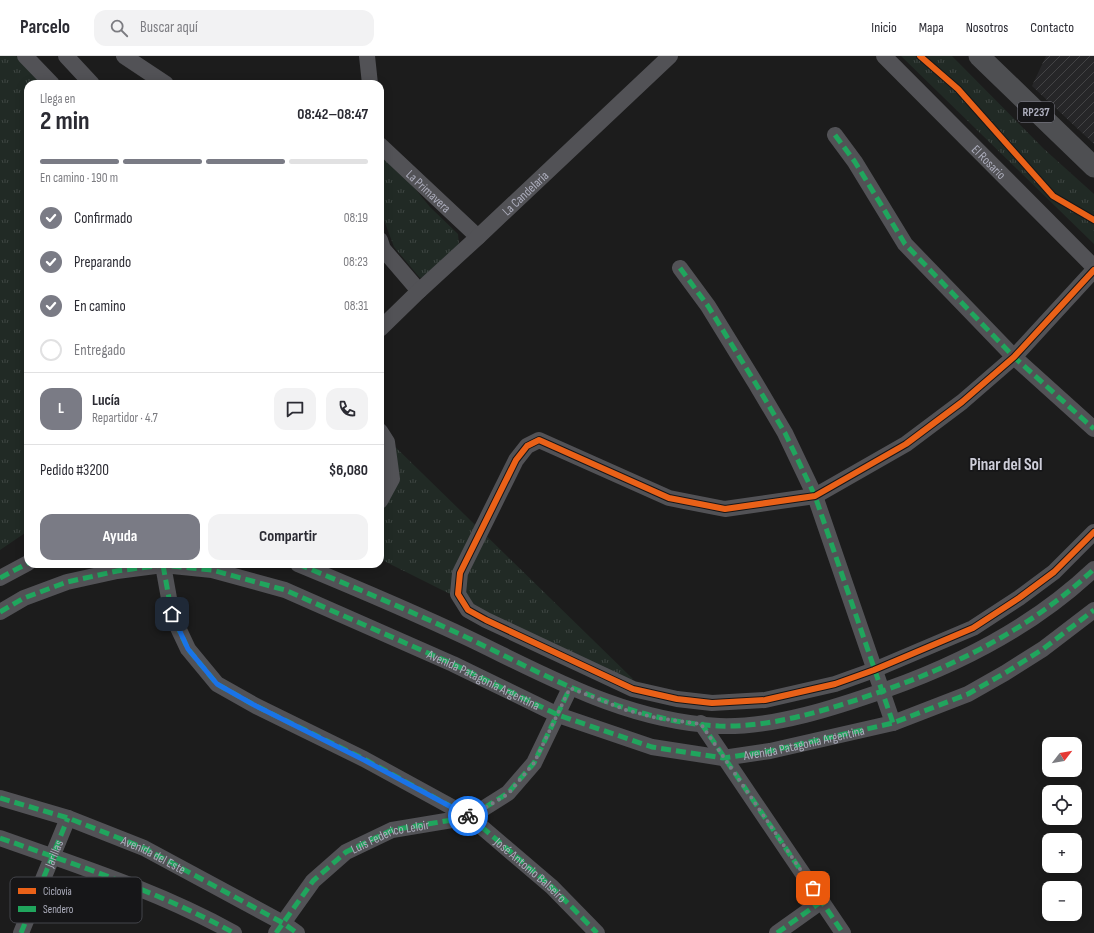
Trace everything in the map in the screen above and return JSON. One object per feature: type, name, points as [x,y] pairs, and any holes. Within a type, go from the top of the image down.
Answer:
[{"type":"main road","name":"RP237","points":[[979,56],[1094,167]]},
{"type":"street","points":[[25,56],[48,80]]},
{"type":"street","points":[[66,56],[88,80]]},
{"type":"street","points":[[124,56],[160,80]]},
{"type":"street","points":[[368,56],[370,80]]},
{"type":"street","name":"La Candelaria","points":[[384,325],[670,56]]},
{"type":"street","name":"El Rosario","points":[[884,56],[1094,268]]},
{"type":"street","points":[[835,135],[855,162],[905,244],[1014,357],[1094,429]]},
{"type":"street","name":"La Primavera","points":[[384,149],[478,237]]},
{"type":"street","points":[[384,250],[419,291]]},
{"type":"street","points":[[680,268],[708,306],[756,384],[785,433],[815,496],[893,723]]},
{"type":"street","points":[[1094,268],[1014,357],[962,402],[906,444],[815,496],[725,509],[669,498],[539,440],[527,446],[516,460],[460,573],[458,594],[468,610],[486,620],[633,690],[677,699],[712,703],[765,700],[835,684],[874,670],[973,628],[1019,598],[1054,572],[1094,532]]},
{"type":"street","points":[[384,437],[387,442],[392,479],[384,494]]},
{"type":"street","points":[[0,578],[24,565]]},
{"type":"street","name":"Avenida Patagonia Argentina","points":[[0,612],[24,598],[66,582],[117,571],[140,568]]},
{"type":"street","name":"José Antonio Balseiro","points":[[164,568],[172,614],[188,649],[217,684],[256,706],[364,760],[470,817],[552,888],[597,933]]},
{"type":"street","name":"Avenida Patagonia Argentina","points":[[192,568],[212,570],[285,590],[453,664],[558,715],[652,746],[723,758],[770,751],[893,723],[968,694],[1043,649],[1094,610]]},
{"type":"street","name":"Avenida Patagonia Argentina","points":[[307,568],[469,639],[570,688],[626,710],[657,718],[720,726],[755,724],[831,708],[930,674],[985,647],[1031,618],[1079,583],[1094,569]]},
{"type":"street","name":"Luis Federico Leloir","points":[[280,928],[313,881],[346,852],[392,830],[470,817],[508,794],[534,763],[570,688]]},
{"type":"street","points":[[701,724],[843,933]]},
{"type":"street","name":"Avenida del Este","points":[[0,798],[68,818],[144,848],[280,928],[298,933]]},
{"type":"street","name":"Jarillas","points":[[44,877],[68,818]]},
{"type":"street","points":[[0,838],[109,877]]},
{"type":"street","points":[[142,890],[196,912],[234,933]]},
{"type":"street","points":[[777,933],[822,901]]},
{"type":"street","name":"Jarillas","points":[[21,933],[25,923]]},
{"type":"shaded area","points":[[1046,56],[1094,56],[1094,144],[1032,86]]},
{"type":"green space","points":[[0,56],[16,56],[39,80],[24,80],[24,534],[0,550]]},
{"type":"green space","points":[[901,56],[952,56],[1044,149],[1094,194],[1094,244]]},
{"type":"green space","points":[[384,160],[395,164],[430,207],[458,234],[459,245],[433,273],[420,278],[394,247],[384,220]]},
{"type":"green space","points":[[384,436],[633,679],[628,683],[384,561]]},
{"type":"marked path","points":[[835,135],[855,162],[905,244],[1014,357],[1094,429]]},
{"type":"marked path","points":[[680,268],[708,306],[756,384],[785,433],[815,496],[893,723]]},
{"type":"marked path","points":[[0,578],[24,565]]},
{"type":"marked path","points":[[0,612],[24,598],[67,582],[117,571],[140,568]]},
{"type":"marked path","points":[[164,568],[172,615],[188,649],[217,684],[256,706],[364,759],[470,817],[552,887],[597,933]]},
{"type":"marked path","points":[[192,568],[212,570],[285,590],[453,664],[558,715],[652,747],[723,758],[770,751],[893,723],[968,694],[1043,649],[1094,610]]},
{"type":"marked path","points":[[308,568],[427,619],[560,682],[621,707],[652,716],[719,726],[761,724],[805,715],[848,703],[944,667],[998,640],[1023,624],[1072,589],[1094,569]]},
{"type":"marked path","points":[[276,933],[313,881],[346,852],[392,830],[470,817],[508,793],[534,763],[570,688]]},
{"type":"marked path","points":[[701,723],[843,933]]},
{"type":"marked path","points":[[0,798],[68,818],[144,848],[283,923],[297,933]]},
{"type":"marked path","points":[[44,877],[68,818]]},
{"type":"marked path","points":[[0,838],[108,877]]},
{"type":"marked path","points":[[142,890],[206,918],[234,933]]},
{"type":"marked path","points":[[777,933],[822,901]]},
{"type":"marked path","points":[[21,933],[25,923]]},
{"type":"cycle path","points":[[920,56],[958,89],[1053,196],[1094,220]]},
{"type":"cycle path","points":[[1094,270],[1014,357],[962,402],[906,444],[815,496],[725,509],[669,498],[539,440],[527,446],[516,460],[460,573],[458,594],[468,610],[486,620],[633,689],[677,699],[712,703],[765,700],[835,684],[874,670],[973,628],[1019,598],[1054,572],[1094,532]]},
{"type":"way so far","points":[[468,816],[470,817],[508,794],[534,763],[570,688],[626,710],[657,718],[701,724],[813,888]]},
{"type":"district","name":"Pinar del Sol","points":[[1006,464]]},
{"type":"route","points":[[172,614],[188,649],[217,684],[256,706],[306,730],[429,794],[468,816]]}]
